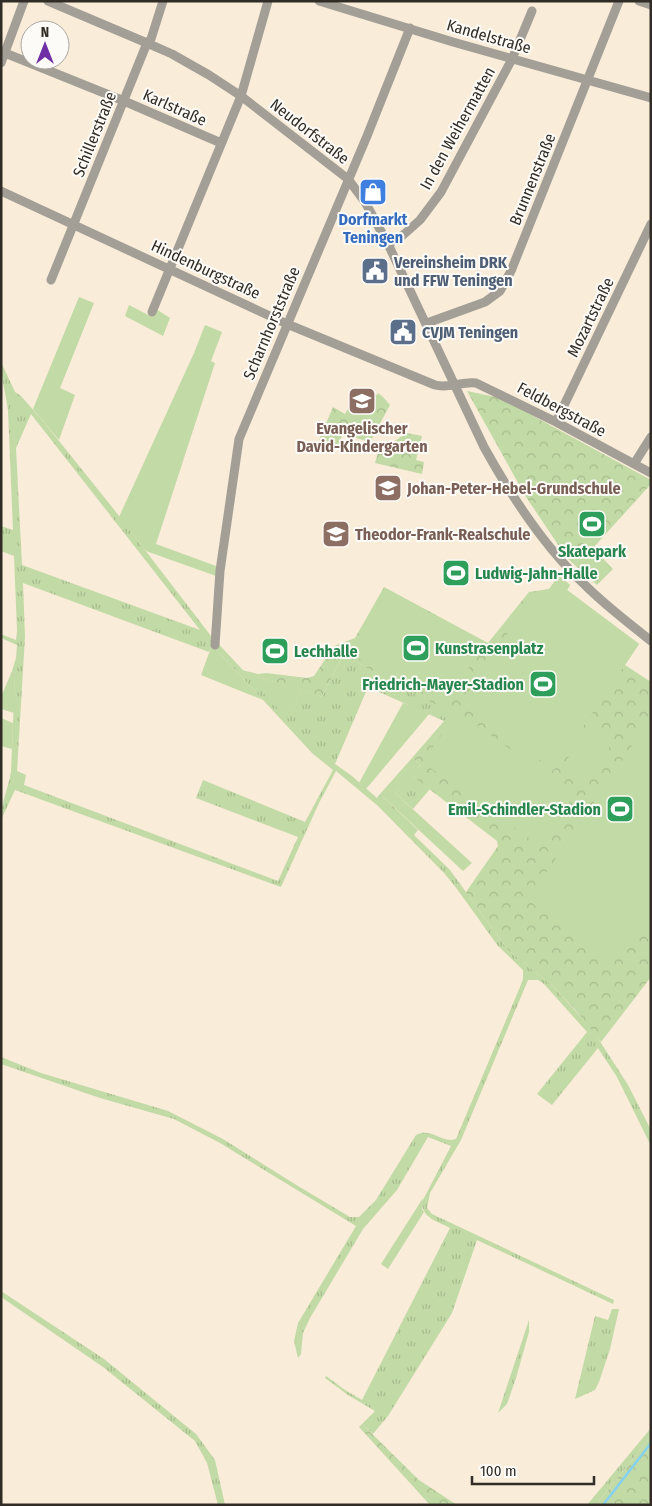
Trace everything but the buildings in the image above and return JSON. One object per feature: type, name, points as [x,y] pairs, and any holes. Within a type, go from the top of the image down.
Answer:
[{"type":"street","points":[[1,63],[24,1]]},
{"type":"street","name":"Neudorfstraße","points":[[48,1],[147,42],[209,75],[241,96],[348,180],[364,202],[388,244],[456,384],[484,447],[498,472],[535,527],[566,565],[586,586],[651,641]]},
{"type":"street","name":"Schillerstraße","points":[[51,280],[147,42],[151,39],[164,1]]},
{"type":"street","points":[[152,312],[241,96],[268,1]]},
{"type":"street","name":"Kandelstraße","points":[[319,1],[651,98]]},
{"type":"street","name":"Brunnenstraße","points":[[427,323],[485,302],[500,291],[511,271],[619,1]]},
{"type":"street","points":[[639,1],[651,5]]},
{"type":"street","name":"In den Weihermatten","points":[[388,244],[402,236],[420,220],[441,192],[512,58],[532,11]]},
{"type":"street","name":"Scharnhorststraße","points":[[215,645],[220,571],[239,439],[367,136],[410,28]]},
{"type":"street","name":"Karlstraße","points":[[5,52],[221,143]]},
{"type":"street","name":"Hindenburgstraße","points":[[1,191],[287,324],[435,385],[442,387],[456,384]]},
{"type":"street","name":"Mozartstraße","points":[[556,422],[651,224]]},
{"type":"street","name":"Feldbergstraße","points":[[456,384],[464,382],[476,383],[556,422],[651,473]]},
{"type":"street","points":[[634,464],[651,437]]},
{"type":"green space","points":[[79,297],[94,303],[60,388],[75,395],[59,440],[33,409]]},
{"type":"green space","points":[[129,305],[152,317],[156,309],[170,318],[163,336],[125,316]]},
{"type":"green space","points":[[205,325],[222,332],[211,361],[215,363],[156,544],[216,566],[216,576],[146,551],[119,517]]},
{"type":"green space","points":[[1,362],[15,392],[21,396],[43,421],[211,636],[288,718],[301,690],[322,697],[343,655],[452,713],[444,721],[368,687],[335,764],[377,798],[380,794],[418,830],[414,835],[450,870],[508,950],[553,986],[594,1032],[628,1085],[651,1130],[651,1146],[617,1077],[598,1048],[552,1105],[537,1094],[587,1032],[544,984],[538,980],[528,980],[461,1140],[430,1193],[427,1208],[432,1214],[614,1300],[613,1304],[477,1240],[452,1313],[388,1416],[373,1434],[362,1424],[375,1411],[348,1395],[325,1378],[326,1376],[362,1400],[450,1228],[428,1216],[422,1202],[451,1146],[428,1137],[397,1190],[363,1229],[310,1318],[303,1333],[301,1354],[298,1358],[294,1341],[298,1323],[356,1226],[220,1143],[174,1119],[100,1098],[1,1064],[1,1057],[41,1073],[168,1111],[223,1139],[350,1217],[359,1217],[376,1200],[416,1135],[427,1133],[446,1139],[456,1139],[520,987],[523,979],[523,970],[498,946],[444,873],[378,806],[336,771],[319,803],[281,887],[15,790],[1,820],[11,772],[15,674],[12,671],[17,645],[1,638],[1,634],[16,640],[17,630],[14,556],[1,551],[1,526],[13,530],[8,411]],"holes":[[[31,414],[200,630],[22,565],[16,448]],[[23,583],[209,652],[212,645],[312,753],[333,770],[305,822],[203,780],[196,798],[298,837],[278,881],[24,785],[26,775],[17,771],[25,637]]]},
{"type":"green space","name":"Evangelischer David-Kindergarten","points":[[360,389],[371,395],[372,393],[377,395],[378,393],[390,405],[370,442],[342,434],[339,447],[319,440],[333,407],[345,414]]},
{"type":"green space","points":[[467,391],[500,398],[651,480],[651,484],[593,548],[613,569],[597,585],[567,558],[526,497]]},
{"type":"green space","points":[[407,433],[422,436],[416,460],[424,462],[422,474],[375,463],[378,452]]},
{"type":"green space","points":[[593,551],[611,569],[599,581],[582,562]]},
{"type":"green space","points":[[559,576],[570,585],[567,590],[639,644],[625,665],[651,682],[651,977],[601,1042],[553,986],[508,950],[466,892],[498,846],[497,841],[411,775],[421,765],[412,758],[451,713],[343,655],[322,697],[258,677],[258,674],[266,673],[307,678],[314,676],[334,646],[355,638],[384,587],[488,643],[529,592],[549,589]]},
{"type":"green space","name":"Friedrich-Mayer-Stadion","points":[[559,576],[570,585],[567,590],[639,644],[554,770],[461,703],[535,592],[549,589]]},
{"type":"green space","name":"Kunstrasenplatz","points":[[384,589],[483,642],[448,706],[349,653]]},
{"type":"green space","points":[[212,645],[263,700],[201,675]]},
{"type":"green space","points":[[242,670],[301,690],[288,719]]},
{"type":"green space","points":[[12,671],[15,674],[14,713],[1,709],[1,697]]},
{"type":"green space","points":[[403,703],[430,713],[366,789],[359,783]]},
{"type":"green space","points":[[458,712],[575,795],[539,845],[422,762]]},
{"type":"green space","points":[[1,718],[13,723],[12,749],[1,746]]},
{"type":"green space","name":"Emil-Schindler-Stadion","points":[[647,724],[651,727],[651,914],[623,956],[609,958],[533,904],[533,892]]},
{"type":"green space","points":[[589,727],[612,743],[584,785],[560,770]]},
{"type":"green space","points":[[412,758],[421,765],[395,793],[472,863],[463,871],[380,794]]},
{"type":"green space","points":[[411,775],[430,789],[413,809],[395,793]]},
{"type":"green space","points":[[423,1198],[422,1209],[424,1212],[388,1269],[381,1264]]},
{"type":"green space","points":[[1,1291],[104,1359],[196,1434],[215,1460],[225,1505],[218,1505],[207,1463],[195,1441],[103,1367],[1,1297]]},
{"type":"green space","points":[[612,1309],[619,1309],[610,1349],[599,1382],[595,1390],[575,1399],[595,1316],[608,1320]]},
{"type":"green space","points":[[529,1320],[529,1332],[516,1378],[507,1404],[498,1413]]},
{"type":"green space","points":[[362,1424],[419,1480],[457,1505],[430,1505],[359,1427]]},
{"type":"green space","points":[[651,1428],[651,1436],[596,1505],[587,1505]]},
{"type":"green space","points":[[651,1436],[651,1505],[596,1505]]},
{"type":"waterway","points":[[603,1505],[651,1443]]},
{"type":"place","name":"Dorfmarkt Teningen","points":[[373,192]]},
{"type":"place","name":"Vereinsheim DRK und FFW Teningen","points":[[375,271]]},
{"type":"place","name":"CVJM Teningen","points":[[403,332]]},
{"type":"place","name":"Evangelischer David-Kindergarten","points":[[362,401]]},
{"type":"place","name":"Johan-Peter-Hebel-Grundschule","points":[[388,488]]},
{"type":"place","name":"Skatepark","points":[[592,524]]},
{"type":"place","name":"Theodor-Frank-Realschule","points":[[336,534]]},
{"type":"place","name":"Ludwig-Jahn-Halle","points":[[456,573]]},
{"type":"place","name":"Kunstrasenplatz","points":[[416,648]]},
{"type":"place","name":"Lechhalle","points":[[275,651]]},
{"type":"place","name":"Friedrich-Mayer-Stadion","points":[[543,684]]},
{"type":"place","name":"Emil-Schindler-Stadion","points":[[620,809]]}]
